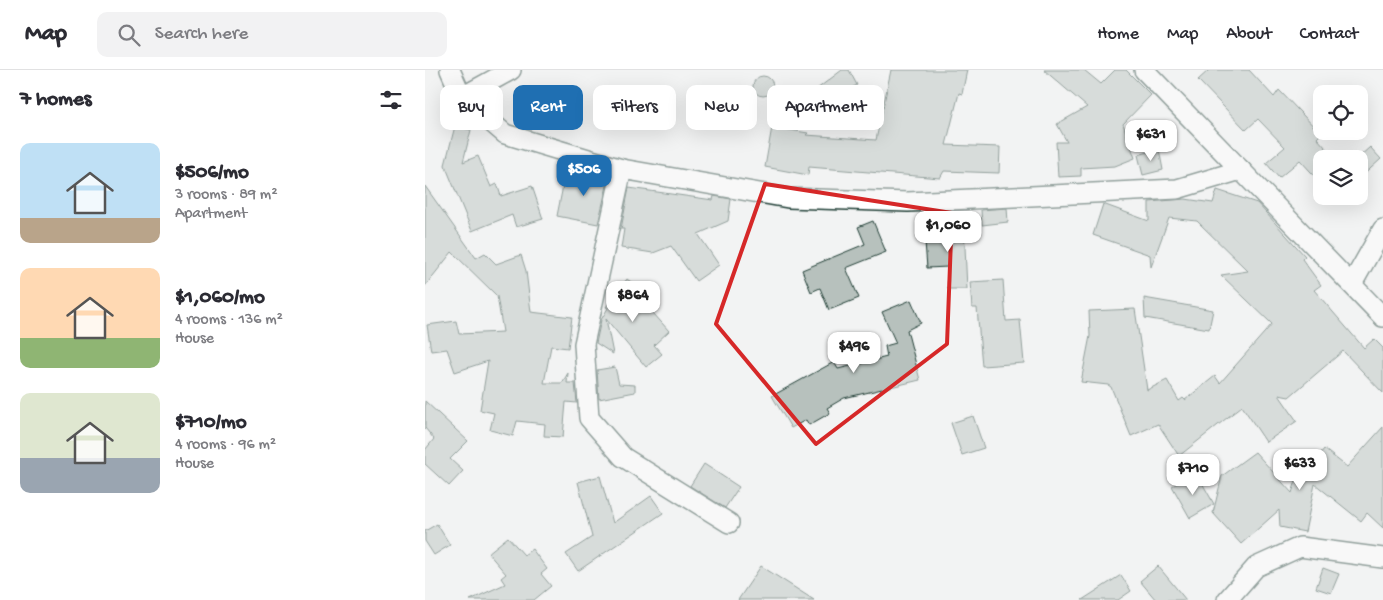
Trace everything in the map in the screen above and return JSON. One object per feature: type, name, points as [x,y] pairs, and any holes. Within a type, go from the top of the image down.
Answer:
[{"type":"street","points":[[451,70],[457,85]]},
{"type":"street","points":[[483,85],[511,70]]},
{"type":"street","points":[[1144,70],[1383,317]]},
{"type":"street","points":[[500,130],[505,134],[622,169],[788,198],[908,202],[1177,189],[1241,170]]},
{"type":"street","points":[[622,169],[584,344],[589,418],[623,457],[729,523]]},
{"type":"street","points":[[1352,284],[1383,229]]},
{"type":"street","points":[[1227,600],[1256,568],[1300,547],[1383,558]]},
{"type":"highlighted area","points":[[765,184],[952,213],[947,344],[816,444],[716,324]]},
{"type":"building","points":[[842,70],[849,70],[857,85],[822,85]]},
{"type":"building","points":[[891,70],[967,70],[962,94],[959,93],[946,145],[1000,147],[999,173],[944,171],[940,178],[809,167],[808,175],[765,167],[771,130],[790,130],[808,133],[806,135],[876,140],[878,130],[884,130],[884,103]]},
{"type":"building","points":[[1044,70],[1084,70],[1101,84],[1115,70],[1126,70],[1151,95],[1123,124],[1135,158],[1115,166],[1081,168],[1081,176],[1058,177],[1056,142],[1067,142],[1057,124],[1087,107]]},
{"type":"building","points":[[1209,70],[1249,70],[1274,97],[1279,90],[1313,126],[1313,140],[1319,140],[1328,150],[1313,150],[1313,174],[1300,160],[1279,178],[1266,163],[1285,147],[1258,119],[1246,130],[1198,80]]},
{"type":"building","points":[[763,76],[772,82],[773,85],[767,85],[767,95],[763,96],[757,94],[757,85],[753,85],[756,79]]},
{"type":"building","points":[[454,130],[471,130],[463,162],[478,156],[491,187],[497,184],[501,196],[532,186],[543,219],[516,227],[512,215],[472,231],[445,165]]},
{"type":"building","points":[[1370,147],[1381,159],[1368,171],[1368,150]]},
{"type":"building","points":[[1159,149],[1163,170],[1143,175],[1138,155]]},
{"type":"building","points":[[577,167],[609,177],[598,224],[557,216],[564,181],[574,183]]},
{"type":"building","points":[[425,186],[476,258],[485,253],[496,264],[521,255],[526,271],[531,312],[572,317],[568,348],[551,346],[544,383],[562,383],[568,373],[567,383],[575,383],[577,403],[566,402],[563,437],[544,436],[545,424],[517,421],[513,436],[490,430],[494,413],[480,410],[488,361],[455,372],[447,349],[431,351],[427,325],[456,321],[459,334],[503,332],[497,296],[452,252],[425,286]]},
{"type":"building","points":[[629,188],[713,200],[714,196],[731,199],[728,221],[698,234],[719,265],[696,281],[671,246],[653,253],[621,248],[624,229],[621,229]]},
{"type":"building","points":[[1217,190],[1257,203],[1305,256],[1302,259],[1321,285],[1314,290],[1364,348],[1374,339],[1383,348],[1383,393],[1343,351],[1289,397],[1279,395],[1297,421],[1266,442],[1242,406],[1179,456],[1158,424],[1131,436],[1111,387],[1081,382],[1090,336],[1089,311],[1135,309],[1147,390],[1167,380],[1179,401],[1183,398],[1185,400],[1215,376],[1220,383],[1272,324],[1221,275],[1248,271],[1197,221],[1169,218],[1151,267],[1150,255],[1093,235],[1103,204],[1149,221],[1149,202],[1185,199],[1213,203]]},
{"type":"building","points":[[1007,208],[1008,222],[982,225],[981,210]]},
{"type":"building","points":[[873,221],[886,252],[846,268],[859,298],[829,310],[820,288],[811,292],[802,270],[865,244],[858,227]]},
{"type":"building","points":[[964,226],[967,289],[948,289],[948,267],[927,268],[924,228]]},
{"type":"building","points":[[627,279],[651,297],[646,305],[669,331],[654,345],[662,354],[646,367],[606,319],[613,354],[596,343],[601,320],[608,308],[606,307]]},
{"type":"building","points":[[1003,280],[1006,321],[1020,320],[1024,363],[982,366],[977,308],[972,308],[970,282]]},
{"type":"building","points":[[1144,298],[1213,310],[1209,329],[1145,318]]},
{"type":"building","points":[[911,300],[921,323],[907,330],[920,380],[844,398],[827,408],[830,413],[809,425],[806,420],[791,428],[772,396],[834,362],[838,369],[887,357],[885,346],[896,343],[882,312]]},
{"type":"building","points":[[615,367],[619,384],[635,385],[635,392],[599,399],[597,370]]},
{"type":"building","points":[[425,401],[468,441],[450,459],[463,471],[449,486],[425,464],[425,450],[434,439],[425,428]]},
{"type":"building","points":[[973,416],[984,448],[962,455],[951,423]]},
{"type":"building","points":[[1383,427],[1383,528],[1367,513],[1361,521],[1315,484],[1305,532],[1280,527],[1279,510],[1241,544],[1213,513],[1222,476],[1255,452],[1292,493],[1299,472],[1304,474],[1324,449],[1347,467]]},
{"type":"building","points":[[704,464],[739,487],[725,508],[690,486]]},
{"type":"building","points":[[1197,474],[1214,504],[1190,518],[1172,486]]},
{"type":"building","points":[[600,476],[613,523],[651,496],[663,513],[578,571],[566,554],[592,537],[578,482]]},
{"type":"building","points":[[437,524],[450,545],[434,555],[425,541],[425,531]]},
{"type":"building","points":[[508,537],[524,555],[532,549],[547,569],[541,574],[551,586],[534,600],[470,600],[505,584],[501,578],[506,574],[488,553]]},
{"type":"building","points":[[761,566],[814,600],[738,600]]},
{"type":"building","points":[[1158,566],[1186,600],[1156,600],[1140,581]]},
{"type":"building","points":[[1323,568],[1339,574],[1331,593],[1316,588]]},
{"type":"building","points":[[1121,575],[1131,591],[1118,600],[1082,600]]}]
